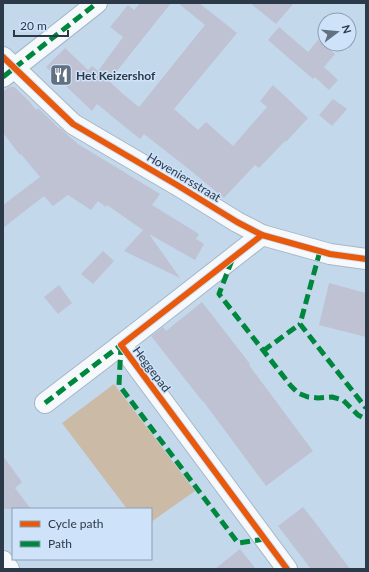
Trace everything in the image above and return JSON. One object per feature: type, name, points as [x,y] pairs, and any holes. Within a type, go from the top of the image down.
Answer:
[{"type":"street","points":[[7,67],[97,3]]},
{"type":"street","name":"Hoveniersstraat","points":[[7,67],[73,124],[237,222],[262,235],[330,254],[366,259]]},
{"type":"street","name":"Heggepad","points":[[45,403],[121,346],[262,235]]},
{"type":"street","name":"Heggepad","points":[[121,346],[287,569]]},
{"type":"street","points":[[3,560],[9,569]]},
{"type":"shaded area","points":[[114,384],[195,491],[152,521],[152,508],[126,508],[62,423]]},
{"type":"building","points":[[140,3],[171,3],[109,81],[139,107],[205,25],[178,3],[199,3],[237,33],[174,109],[198,130],[206,122],[233,146],[267,107],[260,101],[273,85],[308,118],[259,168],[255,165],[224,198],[144,134],[140,139],[97,104],[92,111],[46,67],[65,48],[88,70],[92,66],[98,71],[123,37],[110,27],[128,5],[134,10]]},
{"type":"building","points":[[250,3],[294,3],[276,24]]},
{"type":"building","points":[[279,27],[308,52],[317,41],[317,52],[333,52],[335,54],[324,67],[338,80],[329,90],[315,77],[313,79],[268,40]]},
{"type":"building","points":[[9,87],[14,87],[36,110],[38,108],[78,144],[160,194],[152,205],[199,234],[196,239],[204,244],[195,260],[149,234],[180,278],[124,251],[143,230],[107,205],[106,207],[98,201],[91,210],[68,195],[53,206],[44,196],[3,228],[3,205],[40,177],[3,133],[3,92]]},
{"type":"building","points":[[333,99],[347,109],[332,126],[319,115]]},
{"type":"building","points":[[103,251],[114,261],[93,284],[81,274]]},
{"type":"building","points":[[329,283],[366,293],[366,337],[319,325]]},
{"type":"building","points":[[59,285],[72,303],[58,314],[44,297]]},
{"type":"building","points":[[202,302],[250,364],[249,365],[313,451],[266,486],[203,401],[151,336],[163,327],[166,331]]},
{"type":"building","points":[[3,456],[22,482],[15,488],[30,508],[3,509]]},
{"type":"building","points":[[303,507],[350,569],[311,569],[278,526]]},
{"type":"building","points":[[240,549],[256,569],[215,569]]},
{"type":"marked path","points":[[3,77],[97,3]]},
{"type":"marked path","points":[[320,251],[300,324],[366,408]]},
{"type":"marked path","points":[[232,260],[219,294],[291,386],[298,393],[308,397],[332,397],[343,400],[358,415],[366,419]]},
{"type":"marked path","points":[[263,351],[300,324]]},
{"type":"marked path","points":[[121,345],[119,385],[238,543],[265,539]]},
{"type":"marked path","points":[[45,403],[121,345]]},
{"type":"cycle path","points":[[3,57],[73,124],[237,222],[262,235],[330,254],[366,259]]},
{"type":"cycle path","points":[[262,235],[121,345],[287,569]]},
{"type":"place","name":"Het Keizershof","points":[[61,75]]}]
